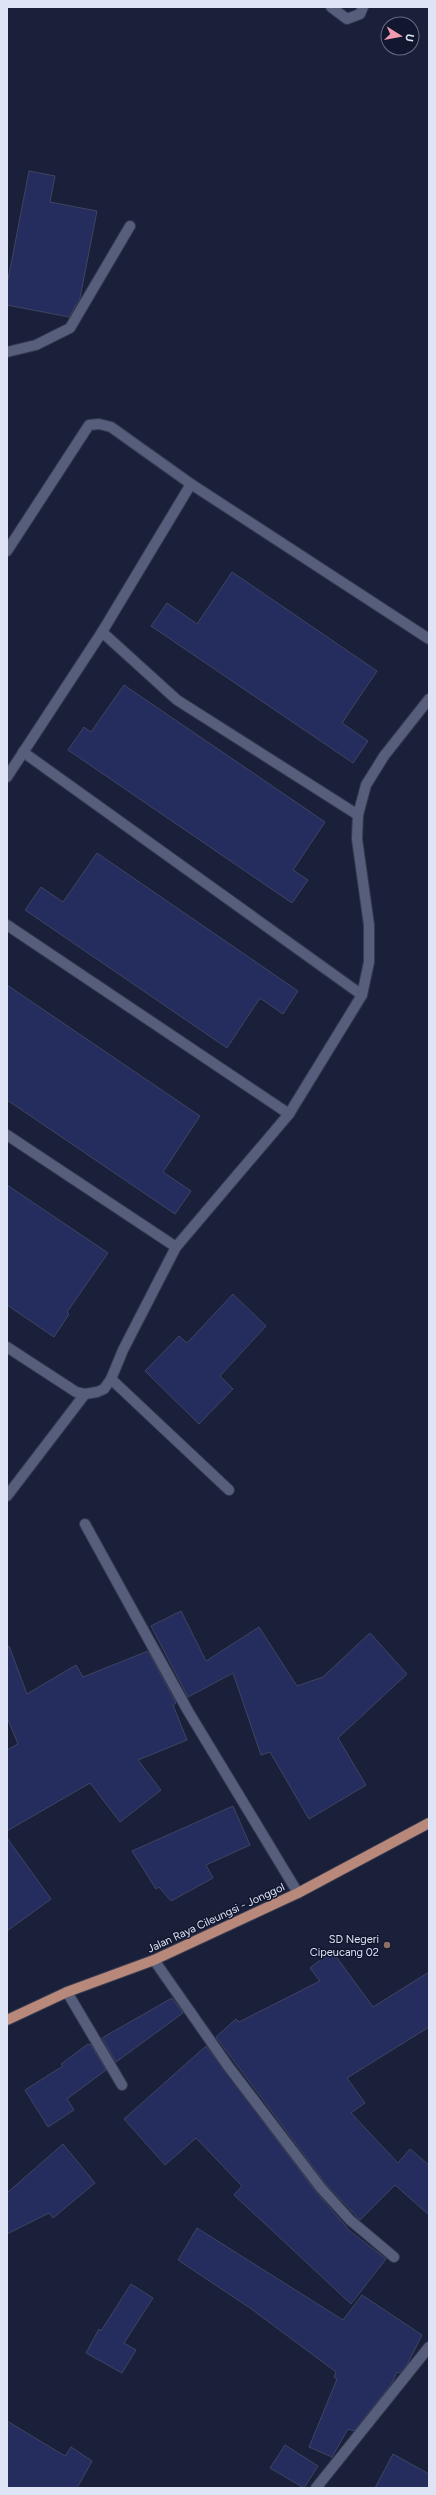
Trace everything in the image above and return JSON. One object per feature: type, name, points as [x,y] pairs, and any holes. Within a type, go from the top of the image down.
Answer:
[{"type":"main road","name":"Jalan Raya Cileungsi - Jonggol","points":[[7,2020],[67,1992],[154,1960],[298,1893],[429,1823]]},
{"type":"street","points":[[331,7],[346,19],[360,14],[363,7]]},
{"type":"street","points":[[7,352],[36,345],[70,328],[130,226]]},
{"type":"street","points":[[7,551],[89,426],[99,424],[111,427],[191,484],[429,639]]},
{"type":"street","points":[[7,777],[102,632],[191,484]]},
{"type":"street","points":[[102,632],[178,700],[358,815]]},
{"type":"street","points":[[7,1346],[49,1376],[76,1392],[85,1394],[104,1389],[111,1379],[123,1350],[176,1247],[289,1114],[362,995],[369,962],[369,925],[357,839],[358,815],[366,785],[384,756],[429,699]]},
{"type":"street","points":[[23,752],[362,995]]},
{"type":"street","points":[[7,926],[289,1114]]},
{"type":"street","points":[[7,1135],[176,1247]]},
{"type":"street","points":[[111,1379],[229,1490]]},
{"type":"street","points":[[7,1496],[85,1394]]},
{"type":"street","points":[[85,1524],[188,1711],[298,1893]]},
{"type":"street","points":[[154,1960],[228,2066],[321,2188],[350,2220],[394,2257]]},
{"type":"street","points":[[67,1992],[122,2085]]},
{"type":"street","points":[[316,2488],[429,2347]]},
{"type":"building","points":[[29,171],[55,176],[50,202],[97,211],[80,298],[69,317],[7,305],[7,285]]},
{"type":"building","points":[[232,572],[377,671],[342,723],[368,741],[353,763],[151,626],[167,603],[197,624]]},
{"type":"building","points":[[124,685],[325,822],[293,870],[308,880],[292,903],[68,750],[84,727],[91,732]]},
{"type":"building","points":[[97,853],[298,991],[283,1014],[260,998],[227,1048],[25,910],[41,887],[63,902]]},
{"type":"building","points":[[7,985],[200,1116],[163,1172],[191,1191],[175,1214],[7,1100]]},
{"type":"building","points":[[7,1185],[108,1253],[67,1312],[69,1314],[54,1337],[7,1305]]},
{"type":"building","points":[[233,1294],[266,1326],[220,1376],[233,1389],[199,1424],[145,1371],[179,1336],[187,1343]]},
{"type":"building","points":[[181,1611],[206,1661],[259,1627],[297,1686],[323,1677],[370,1633],[407,1674],[338,1738],[366,1785],[309,1819],[270,1752],[261,1755],[233,1673],[188,1697],[151,1626]]},
{"type":"building","points":[[9,1646],[27,1694],[76,1665],[83,1677],[148,1651],[176,1703],[173,1705],[187,1740],[138,1760],[161,1790],[120,1822],[90,1783],[7,1831],[7,1750],[18,1744],[7,1717],[7,1647]]},
{"type":"building","points":[[233,1806],[250,1845],[206,1865],[213,1878],[171,1901],[159,1887],[156,1889],[132,1851]]},
{"type":"building","points":[[7,1838],[51,1899],[7,1931]]},
{"type":"building","points":[[332,1951],[373,2007],[429,1972],[429,2027],[347,2078],[365,2103],[351,2113],[398,2163],[410,2149],[429,2165],[429,2215],[395,2185],[360,2220],[326,2184],[216,2037],[236,2019],[239,2022],[320,1981],[310,1968]]},
{"type":"building","points":[[172,1998],[183,2013],[116,2062],[102,2038]]},
{"type":"building","points":[[88,2044],[91,2045],[106,2070],[67,2099],[74,2110],[48,2127],[25,2090],[63,2066],[61,2064]]},
{"type":"building","points":[[206,2046],[316,2192],[350,2231],[386,2259],[351,2304],[234,2195],[242,2186],[196,2138],[165,2165],[124,2119]]},
{"type":"building","points":[[63,2144],[95,2183],[53,2218],[49,2213],[7,2234],[7,2193]]},
{"type":"building","points":[[197,2228],[343,2320],[362,2295],[422,2335],[407,2365],[400,2373],[397,2372],[392,2383],[354,2431],[348,2429],[332,2457],[309,2447],[337,2379],[334,2377],[336,2372],[250,2308],[178,2260]]},
{"type":"building","points":[[131,2284],[153,2298],[124,2343],[136,2350],[122,2373],[86,2353],[99,2329],[101,2331]]},
{"type":"building","points":[[7,2421],[65,2456],[71,2447],[92,2461],[77,2488],[7,2488]]},
{"type":"building","points":[[285,2445],[318,2466],[304,2488],[270,2468]]},
{"type":"building","points":[[393,2454],[429,2474],[429,2488],[375,2488]]},
{"type":"place","name":"SD Negeri Cipeucang 02","points":[[387,1945]]}]
